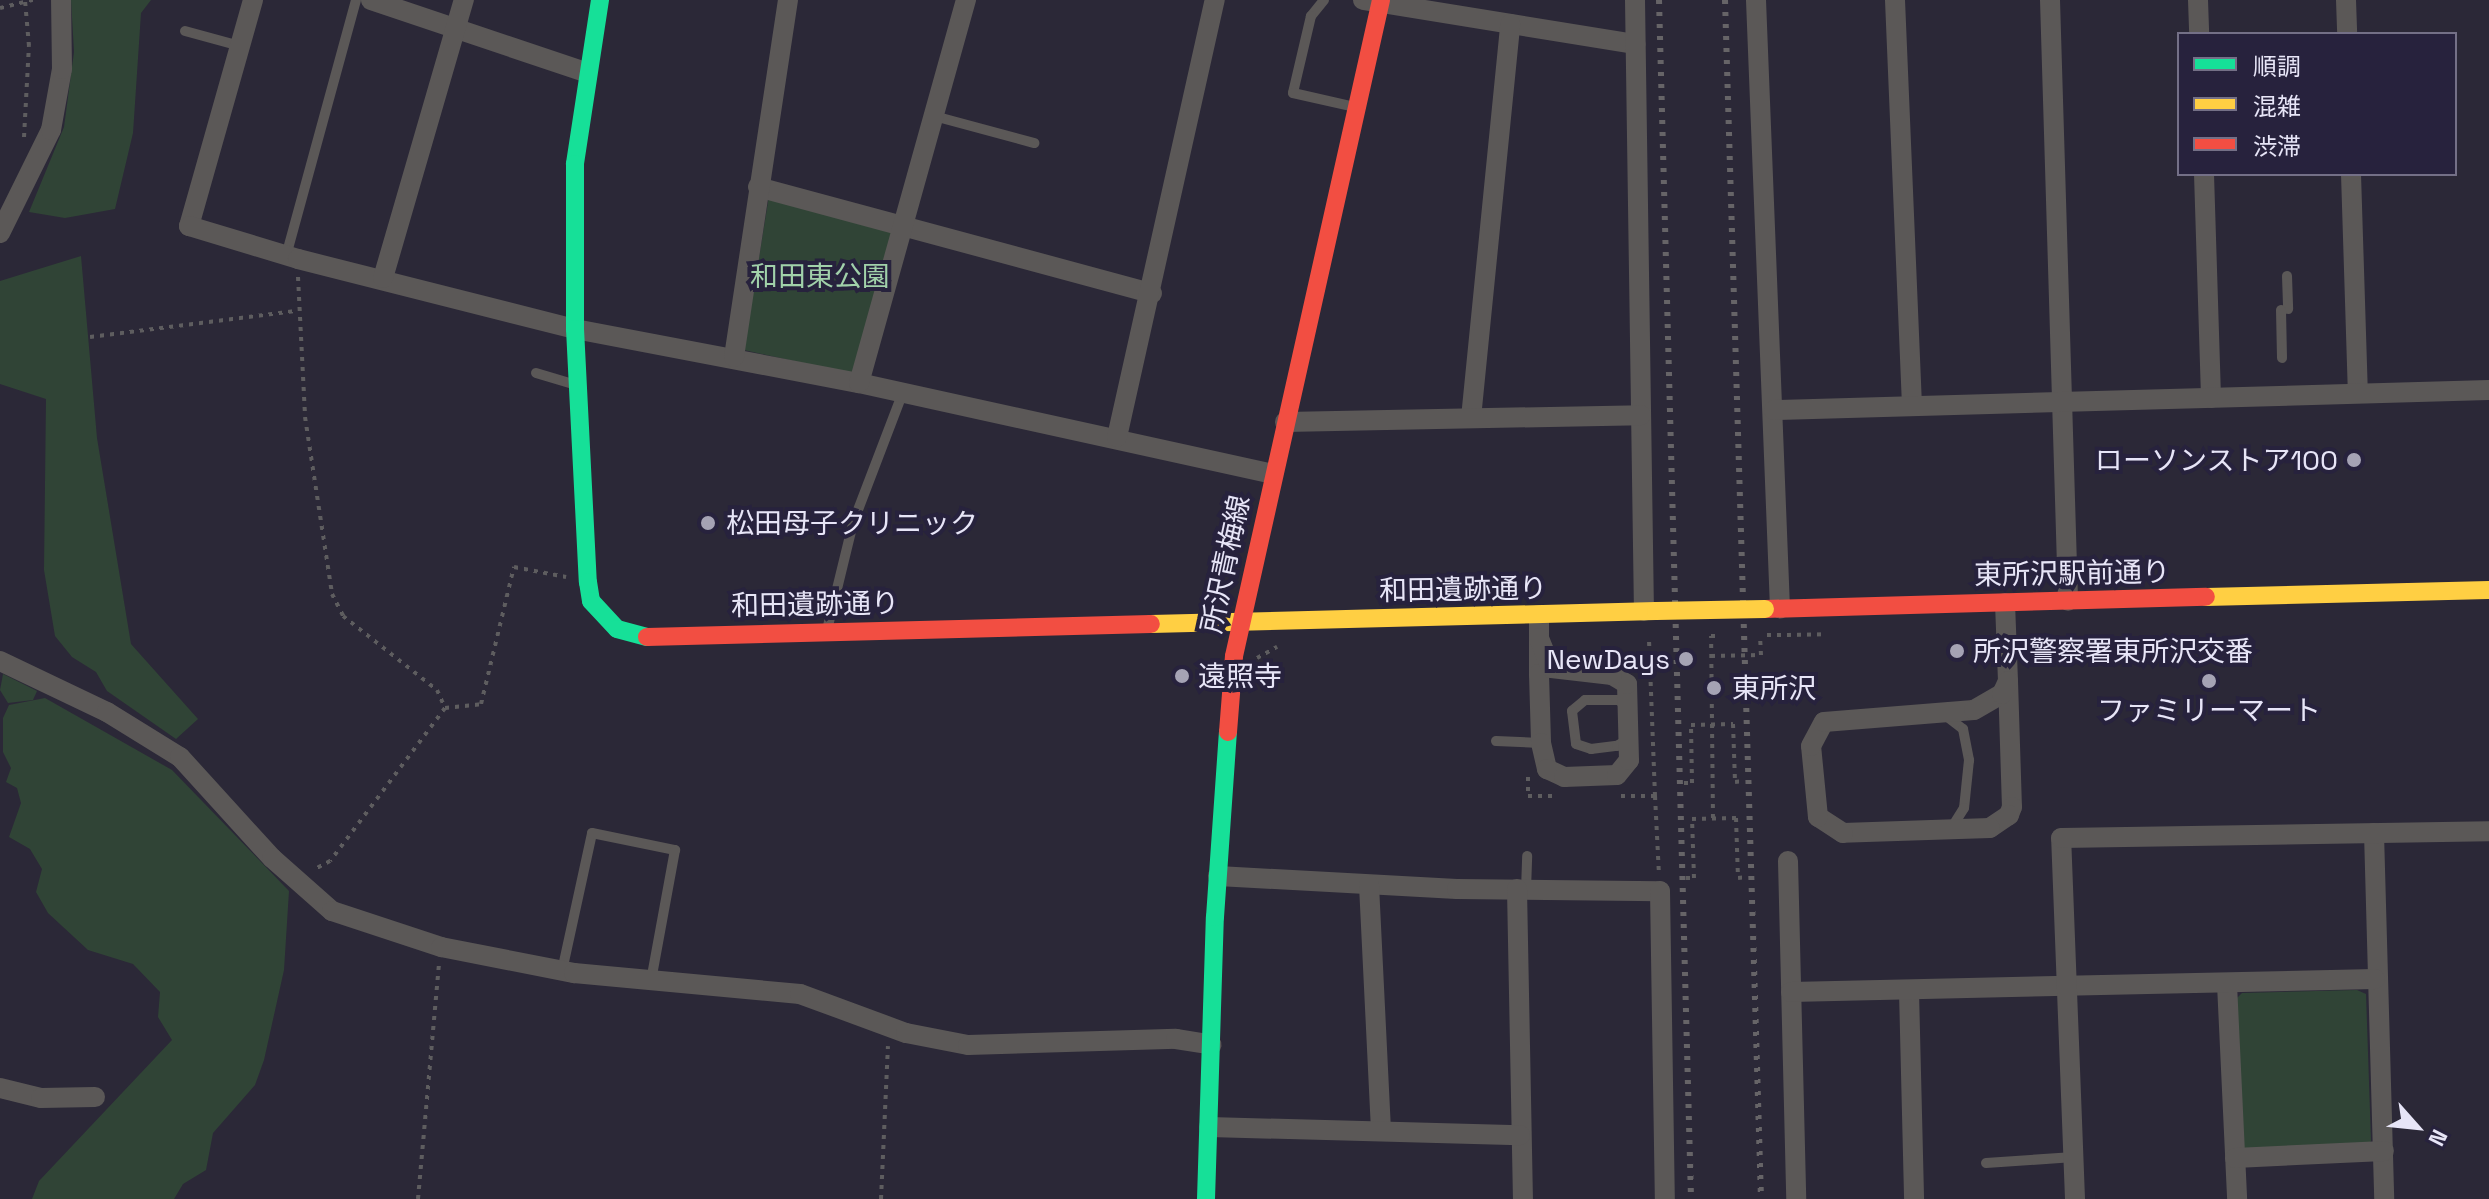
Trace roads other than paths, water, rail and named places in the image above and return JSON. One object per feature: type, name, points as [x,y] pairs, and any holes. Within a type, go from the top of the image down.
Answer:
[{"type":"street","points":[[0,233],[51,130],[62,69],[61,0]]},
{"type":"street","points":[[253,0],[189,226],[292,257],[575,329],[734,357],[903,392],[1273,474]]},
{"type":"street","points":[[371,0],[454,31],[585,72]]},
{"type":"street","points":[[383,278],[464,0]]},
{"type":"street","name":"和田遺跡通り","points":[[600,0],[585,72],[575,164],[575,329],[588,582],[591,601],[617,629],[648,637],[1650,611]]},
{"type":"street","points":[[734,357],[788,0]]},
{"type":"street","points":[[859,383],[966,0]]},
{"type":"street","points":[[1117,437],[1152,293],[1215,0]]},
{"type":"street","points":[[1635,0],[1641,415],[1650,611]]},
{"type":"street","points":[[1756,0],[1774,410],[1773,609]]},
{"type":"street","points":[[1895,0],[1912,406]]},
{"type":"street","points":[[2050,0],[2068,601]]},
{"type":"street","points":[[2198,0],[2199,32]]},
{"type":"street","points":[[2346,0],[2347,32]]},
{"type":"street","points":[[1375,1],[1635,44]]},
{"type":"street","name":"所沢青梅線","points":[[1206,1199],[1226,737],[1240,622],[1357,108],[1375,1]]},
{"type":"street","points":[[1471,418],[1510,24]]},
{"type":"street","points":[[2204,176],[2211,398]]},
{"type":"street","points":[[2351,176],[2358,393]]},
{"type":"street","points":[[758,187],[905,223],[1152,293]]},
{"type":"street","points":[[1774,410],[2489,390]]},
{"type":"street","points":[[1285,422],[1641,415]]},
{"type":"street","name":"東所沢駅前通り","points":[[1650,611],[2489,590]]},
{"type":"street","points":[[2005,603],[2008,681],[2009,815],[1990,828],[1843,833],[1825,826],[1813,805],[1811,746],[1824,722],[1943,714],[1989,704],[2008,681]]},
{"type":"street","points":[[1539,615],[1534,743],[1547,769],[1556,776],[1617,775],[1629,760],[1627,684],[1620,677],[1558,672],[1551,668],[1539,638]]},
{"type":"street","points":[[0,661],[107,712],[170,750],[296,879],[332,911],[441,947],[562,971],[800,994],[888,1027],[968,1045],[1176,1039],[1212,1045]]},
{"type":"street","points":[[2075,1199],[2061,838],[2489,831]]},
{"type":"street","points":[[2374,833],[2375,979],[2384,1199]]},
{"type":"street","points":[[1788,861],[1796,1199]]},
{"type":"street","points":[[1218,876],[1369,885],[1660,891],[1665,1199]]},
{"type":"street","points":[[1369,885],[1381,1131]]},
{"type":"street","points":[[1522,890],[1520,1135],[1523,1199]]},
{"type":"street","points":[[1791,992],[2375,979]]},
{"type":"street","points":[[2227,984],[2237,1199]]},
{"type":"street","points":[[1909,991],[1914,1199]]},
{"type":"street","points":[[0,1088],[41,1098],[95,1097]]},
{"type":"street","points":[[1209,1127],[1520,1135]]},
{"type":"street","points":[[2235,1158],[2384,1151]]},
{"type":"lane","points":[[292,257],[356,0]]},
{"type":"lane","points":[[1324,0],[1311,16],[1293,93],[1357,108]]},
{"type":"lane","points":[[185,31],[240,46]]},
{"type":"lane","points":[[934,116],[1034,143]]},
{"type":"lane","points":[[2282,358],[2287,276]]},
{"type":"lane","points":[[536,373],[578,385]]},
{"type":"lane","points":[[827,630],[853,523],[903,392]]},
{"type":"lane","points":[[1628,709],[1612,699],[1578,703],[1572,711],[1573,740],[1591,749],[1617,746],[1629,738]]},
{"type":"lane","points":[[1943,714],[1963,729],[1969,760],[1964,808],[1951,829]]},
{"type":"lane","points":[[1496,741],[1534,743]]},
{"type":"lane","points":[[562,971],[592,833],[675,850],[651,981]]},
{"type":"lane","points":[[1522,890],[1527,856]]},
{"type":"lane","points":[[1986,1163],[2074,1157]]},
{"type":"railway","points":[[1659,0],[1691,1199]]},
{"type":"railway","points":[[1725,0],[1761,1199]]},
{"type":"place","name":"ローソンストア100","points":[[2354,460]]},
{"type":"place","name":"松田母子クリニック","points":[[708,523]]},
{"type":"place","name":"所沢警察署東所沢交番","points":[[1957,651]]},
{"type":"place","name":"NewDays","points":[[1686,659]]},
{"type":"place","name":"遠照寺","points":[[1182,676]]},
{"type":"place","name":"ファミリーマート","points":[[2209,681]]},
{"type":"place","name":"東所沢","points":[[1714,688]]},
{"type":"park label","name":"和田東公園","points":[[820,276]]}]
